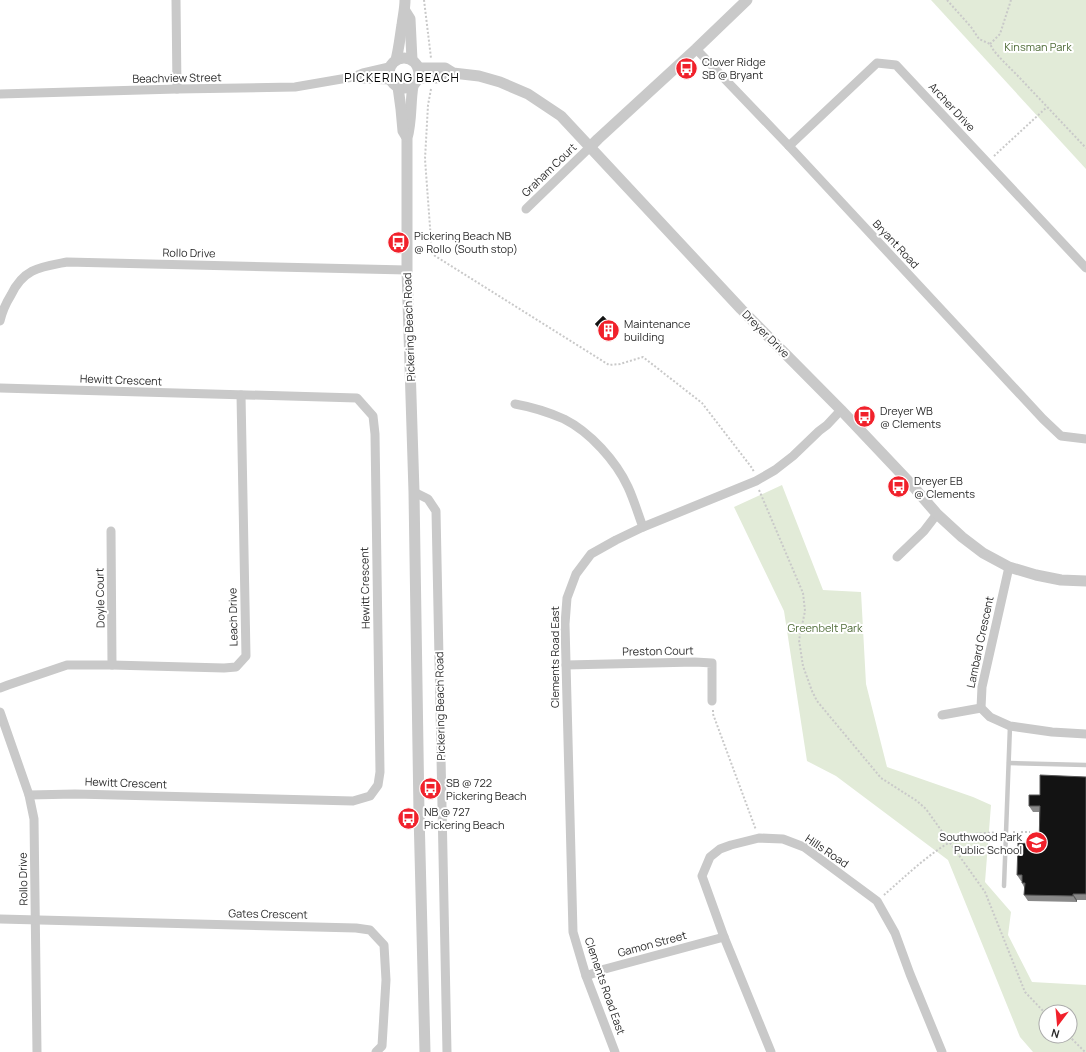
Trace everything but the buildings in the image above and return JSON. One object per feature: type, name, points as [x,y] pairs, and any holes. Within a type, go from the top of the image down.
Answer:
[{"type":"street","points":[[176,0],[178,89]]},
{"type":"street","points":[[589,148],[696,49],[746,0]]},
{"type":"street","name":"Pickering Beach Road","points":[[405,5],[400,42],[389,76],[394,84],[401,109],[403,131],[407,138]]},
{"type":"street","name":"Pickering Beach Road","points":[[405,5],[410,19],[415,73],[411,96],[410,129],[407,138],[407,270],[414,492],[419,813],[425,1052]]},
{"type":"street","name":"Bryant Road","points":[[696,49],[1043,419],[1061,436],[1086,439]]},
{"type":"street","points":[[393,63],[401,58],[406,58],[415,73],[408,88],[403,88],[394,84]]},
{"type":"street","name":"Beachview Street","points":[[0,94],[295,87],[353,77],[393,63]]},
{"type":"street","name":"Archer Drive","points":[[788,146],[877,63],[896,65],[1086,268]]},
{"type":"street","name":"Dreyer Drive","points":[[415,73],[432,73],[437,78],[453,73],[479,76],[500,82],[528,94],[561,116],[589,148],[741,309],[841,410],[911,484],[937,514],[962,537],[983,553],[1009,567],[1036,575],[1061,580],[1086,581]]},
{"type":"street","name":"Beachview Street","points":[[353,77],[394,84]]},
{"type":"street","name":"Graham Court","points":[[526,209],[589,148]]},
{"type":"street","name":"Rollo Drive","points":[[0,321],[8,299],[16,285],[27,274],[43,266],[68,262],[407,270]]},
{"type":"street","name":"Hewitt Crescent","points":[[0,388],[357,398],[373,416],[375,442],[380,772],[378,785],[370,796],[353,801],[75,794],[29,795]]},
{"type":"street","name":"Leach Drive","points":[[0,688],[67,665],[224,668],[236,667],[246,656],[241,395]]},
{"type":"street","points":[[515,404],[539,409],[565,420],[588,434],[616,464],[629,488],[643,527]]},
{"type":"street","name":"Clements Road East","points":[[615,1052],[586,976],[573,932],[565,624],[567,598],[576,574],[591,554],[643,527],[756,481],[775,470],[793,456],[841,410]]},
{"type":"street","name":"Pickering Beach Road","points":[[414,492],[428,499],[436,511],[447,1052]]},
{"type":"street","points":[[897,558],[924,531],[937,514]]},
{"type":"street","name":"Doyle Court","points":[[111,531],[112,665]]},
{"type":"street","name":"Lambard Crescent","points":[[981,708],[982,687],[1009,567]]},
{"type":"street","name":"Preston Court","points":[[566,665],[695,662],[712,663],[712,701]]},
{"type":"street","points":[[942,715],[981,708],[990,717],[1010,726],[1052,732],[1086,734]]},
{"type":"street","name":"Rollo Drive","points":[[0,712],[29,795],[34,819],[37,1052]]},
{"type":"street","name":"Hills Road","points":[[771,1052],[724,937],[702,876],[710,857],[720,849],[759,838],[783,839],[804,847],[877,901],[895,933],[942,1052]]},
{"type":"street","name":"Gates Crescent","points":[[0,920],[356,928],[370,930],[384,945],[386,980],[382,1046],[376,1052]]},
{"type":"street","name":"Gamon Street","points":[[586,976],[605,969],[724,937]]},
{"type":"lane","points":[[1004,886],[1010,726]]},
{"type":"lane","points":[[1009,763],[1086,765]]},
{"type":"path","points":[[424,0],[432,73],[424,159],[432,254],[609,365],[620,364],[643,357],[702,403],[752,468],[760,494],[803,593],[806,611],[799,640],[803,666],[816,701],[881,778],[917,801],[926,809],[985,892],[1025,992],[1038,1006]]},
{"type":"path","points":[[947,0],[979,38],[990,44],[1002,60],[1086,148]]},
{"type":"path","points":[[990,44],[1000,34],[1011,0]]},
{"type":"path","points":[[987,162],[1047,107]]},
{"type":"path","points":[[712,701],[713,714],[759,838]]},
{"type":"path","points":[[877,901],[935,852],[950,842],[967,835],[1030,832]]},
{"type":"path","points":[[1076,1044],[1085,1052]]},
{"type":"green space","name":"Kinsman Park","points":[[931,0],[1086,0],[1086,169]]},
{"type":"green space","name":"Greenbelt Park","points":[[782,485],[823,590],[861,592],[866,684],[887,767],[973,797],[991,805],[985,882],[1011,912],[1008,935],[1032,982],[1086,985],[1086,1052],[1033,1052],[1020,1037],[948,860],[836,776],[807,761],[784,611],[734,507]]},
{"type":"place","name":"Clover Ridge SB @ Bryant","points":[[687,68]]},
{"type":"place","name":"Pickering Beach NB @ Rollo (South stop)","points":[[399,242]]},
{"type":"place","name":"Maintenance building","points":[[608,330]]},
{"type":"place","name":"Dreyer WB @ Clements","points":[[864,417]]},
{"type":"place","name":"Dreyer EB @ Clements","points":[[898,487]]},
{"type":"place","name":"SB @ 722 Pickering Beach","points":[[431,789]]},
{"type":"place","name":"NB @ 727 Pickering Beach","points":[[409,818]]},
{"type":"place","name":"Southwood Park Public School","points":[[1037,843]]},
{"type":"district","name":"PICKERING BEACH","points":[[402,78]]}]
